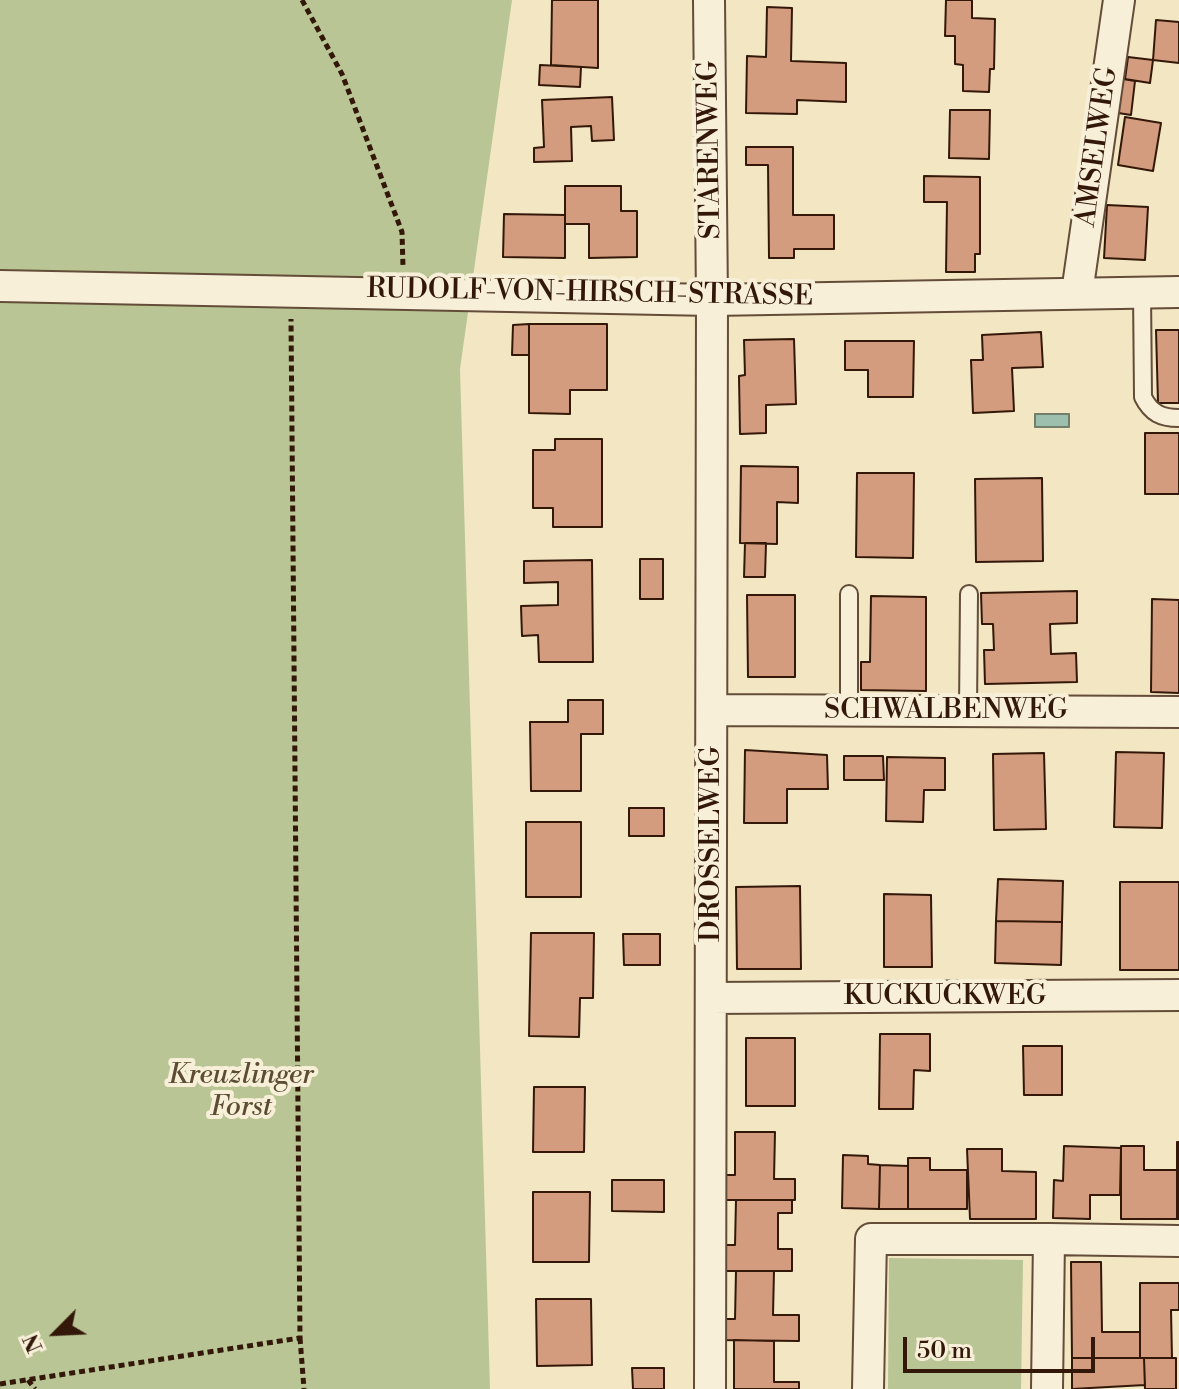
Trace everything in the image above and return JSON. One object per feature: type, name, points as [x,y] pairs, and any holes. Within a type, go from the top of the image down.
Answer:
[{"type":"street","name":"STARENWEG","points":[[709,0],[712,300]]},
{"type":"street","name":"AMSELWEG","points":[[1077,293],[1119,0]]},
{"type":"street","name":"RUDOLF-VON-HIRSCH-STRASSE","points":[[0,286],[712,300],[1179,292]]},
{"type":"street","name":"DROSSELWEG","points":[[710,1389],[712,300]]},
{"type":"street","name":"SCHWALBENWEG","points":[[712,710],[1179,712]]},
{"type":"street","name":"KUCKUCKWEG","points":[[711,998],[1179,995]]},
{"type":"street","points":[[868,1389],[871,1239],[1179,1241]]},
{"type":"street","points":[[1047,1389],[1049,1239]]},
{"type":"lane","points":[[1142,292],[1143,397],[1149,409],[1165,418],[1179,418]]},
{"type":"lane","points":[[849,594],[849,711]]},
{"type":"lane","points":[[968,711],[969,594]]},
{"type":"path","points":[[302,0],[342,74],[402,232],[403,292]]},
{"type":"path","points":[[291,290],[300,1338],[304,1389]]},
{"type":"path","points":[[0,1384],[300,1338]]},
{"type":"path","points":[[28,1379],[29,1389]]},
{"type":"path","points":[[28,1379],[35,1389]]},
{"type":"green space","name":"Kreuzlinger Forst","points":[[0,0],[512,0],[460,369],[490,1389],[0,1389]]},
{"type":"green space","points":[[889,1258],[1023,1260],[1021,1389],[888,1389]]},
{"type":"shaded area","points":[[1035,414],[1069,414],[1069,427],[1035,427]]},
{"type":"building","points":[[552,0],[598,0],[598,68],[551,65]]},
{"type":"building","points":[[946,0],[972,0],[972,18],[995,19],[994,69],[990,69],[989,92],[963,91],[963,65],[955,64],[955,36],[945,36]]},
{"type":"building","points":[[767,7],[792,8],[791,61],[846,63],[846,102],[797,100],[797,114],[746,113],[747,56],[766,57]]},
{"type":"building","points":[[1156,20],[1179,22],[1179,63],[1153,60]]},
{"type":"building","points":[[1128,57],[1153,60],[1150,83],[1125,79]]},
{"type":"building","points":[[540,65],[581,67],[580,87],[539,85]]},
{"type":"building","points":[[1117,78],[1135,81],[1131,115],[1112,112]]},
{"type":"building","points":[[612,97],[614,140],[592,141],[591,126],[571,127],[572,161],[534,162],[534,148],[544,147],[542,100]]},
{"type":"building","points":[[950,110],[990,110],[989,159],[949,158]]},
{"type":"building","points":[[1125,117],[1161,123],[1153,171],[1118,165]]},
{"type":"building","points":[[746,147],[793,147],[793,215],[834,215],[834,249],[794,249],[794,258],[769,258],[768,165],[746,165]]},
{"type":"building","points":[[924,176],[980,177],[980,254],[975,254],[975,272],[946,272],[947,202],[924,202]]},
{"type":"building","points":[[565,186],[621,186],[621,211],[637,211],[637,257],[589,258],[589,224],[565,224]]},
{"type":"building","points":[[1107,205],[1148,207],[1145,260],[1104,258]]},
{"type":"building","points":[[504,214],[565,215],[565,258],[503,257]]},
{"type":"building","points":[[529,324],[607,324],[607,390],[570,390],[570,414],[529,413]]},
{"type":"building","points":[[529,324],[529,355],[512,355],[513,325]]},
{"type":"building","points":[[1156,330],[1179,330],[1179,403],[1158,403]]},
{"type":"building","points":[[1041,332],[1043,367],[1012,368],[1014,411],[973,413],[971,360],[983,360],[982,335]]},
{"type":"building","points":[[794,339],[796,404],[766,405],[766,433],[740,434],[739,376],[745,375],[744,340]]},
{"type":"building","points":[[845,341],[914,341],[913,397],[868,397],[868,370],[845,370]]},
{"type":"building","points":[[1145,433],[1179,433],[1179,494],[1145,494]]},
{"type":"building","points":[[555,439],[602,439],[602,527],[553,527],[553,508],[533,508],[533,450],[555,450]]},
{"type":"building","points":[[741,466],[798,467],[798,503],[777,502],[777,544],[740,543]]},
{"type":"building","points":[[857,473],[914,473],[913,558],[856,557]]},
{"type":"building","points":[[1042,478],[1043,561],[976,562],[975,479]]},
{"type":"building","points":[[745,543],[766,543],[765,577],[744,577]]},
{"type":"building","points":[[640,559],[663,559],[663,599],[640,599]]},
{"type":"building","points":[[592,560],[593,662],[539,662],[538,635],[522,636],[521,606],[558,605],[558,582],[524,583],[524,561]]},
{"type":"building","points":[[1077,591],[1077,623],[1050,624],[1051,654],[1076,653],[1077,682],[985,684],[984,650],[994,650],[993,624],[982,624],[981,593]]},
{"type":"building","points":[[747,595],[795,595],[795,677],[748,677]]},
{"type":"building","points":[[871,596],[926,597],[926,691],[861,690],[861,662],[870,662]]},
{"type":"building","points":[[1152,599],[1179,600],[1179,693],[1151,692]]},
{"type":"building","points":[[568,700],[603,700],[603,734],[581,734],[581,791],[531,791],[530,722],[568,722]]},
{"type":"building","points":[[745,750],[827,755],[828,789],[787,789],[787,823],[744,823]]},
{"type":"building","points":[[1116,752],[1164,753],[1162,828],[1114,827]]},
{"type":"building","points":[[1044,753],[1046,829],[994,830],[993,754]]},
{"type":"building","points":[[844,756],[883,756],[884,780],[844,780]]},
{"type":"building","points":[[887,757],[945,758],[945,790],[924,790],[923,822],[886,821]]},
{"type":"building","points":[[629,808],[664,808],[664,836],[629,836]]},
{"type":"building","points":[[526,822],[581,822],[581,897],[526,897]]},
{"type":"building","points":[[998,879],[1063,881],[1062,922],[996,921]]},
{"type":"building","points":[[1120,882],[1179,882],[1179,970],[1120,970]]},
{"type":"building","points":[[800,886],[801,969],[737,969],[736,887]]},
{"type":"building","points":[[884,894],[931,895],[932,967],[884,967]]},
{"type":"building","points":[[996,921],[1062,922],[1061,965],[995,963]]},
{"type":"building","points":[[531,933],[594,933],[593,998],[580,998],[579,1037],[529,1036]]},
{"type":"building","points":[[623,934],[660,934],[660,965],[624,965]]},
{"type":"building","points":[[880,1034],[930,1034],[930,1071],[914,1070],[913,1109],[879,1109]]},
{"type":"building","points":[[746,1038],[795,1038],[795,1106],[746,1106]]},
{"type":"building","points":[[1023,1046],[1062,1046],[1062,1095],[1024,1095]]},
{"type":"building","points":[[534,1087],[585,1087],[584,1152],[533,1152]]},
{"type":"building","points":[[735,1132],[775,1132],[774,1179],[795,1179],[795,1200],[718,1200],[718,1175],[735,1175]]},
{"type":"building","points":[[1179,1142],[1179,1219],[1177,1219]]},
{"type":"building","points":[[1064,1146],[1121,1148],[1120,1195],[1090,1195],[1090,1219],[1053,1218],[1054,1180],[1063,1181]]},
{"type":"building","points":[[1121,1146],[1144,1146],[1144,1170],[1177,1170],[1177,1219],[1121,1219]]},
{"type":"building","points":[[967,1149],[1002,1149],[1002,1171],[1036,1172],[1036,1219],[970,1219]]},
{"type":"building","points":[[843,1155],[868,1156],[868,1164],[880,1165],[879,1209],[842,1208]]},
{"type":"building","points":[[908,1158],[930,1158],[930,1170],[967,1170],[967,1209],[908,1209]]},
{"type":"building","points":[[880,1165],[908,1166],[908,1209],[879,1209]]},
{"type":"building","points":[[612,1180],[664,1180],[664,1212],[612,1211]]},
{"type":"building","points":[[533,1192],[590,1192],[589,1262],[533,1262]]},
{"type":"building","points":[[736,1200],[792,1200],[792,1213],[778,1213],[778,1249],[792,1249],[792,1271],[718,1271],[717,1245],[735,1245]]},
{"type":"building","points":[[1071,1262],[1101,1262],[1102,1332],[1140,1332],[1140,1358],[1072,1358]]},
{"type":"building","points":[[736,1271],[774,1271],[773,1315],[799,1315],[799,1341],[716,1340],[717,1319],[735,1319]]},
{"type":"building","points":[[1140,1283],[1179,1283],[1179,1310],[1171,1310],[1172,1358],[1140,1358]]},
{"type":"building","points":[[536,1299],[591,1299],[592,1365],[537,1366]]},
{"type":"building","points":[[734,1340],[774,1341],[774,1382],[799,1382],[799,1389],[734,1389]]},
{"type":"building","points":[[1072,1358],[1144,1358],[1145,1385],[1072,1389]]},
{"type":"building","points":[[1144,1358],[1176,1358],[1176,1389],[1145,1389]]},
{"type":"building","points":[[632,1368],[664,1368],[664,1389],[633,1389]]}]
